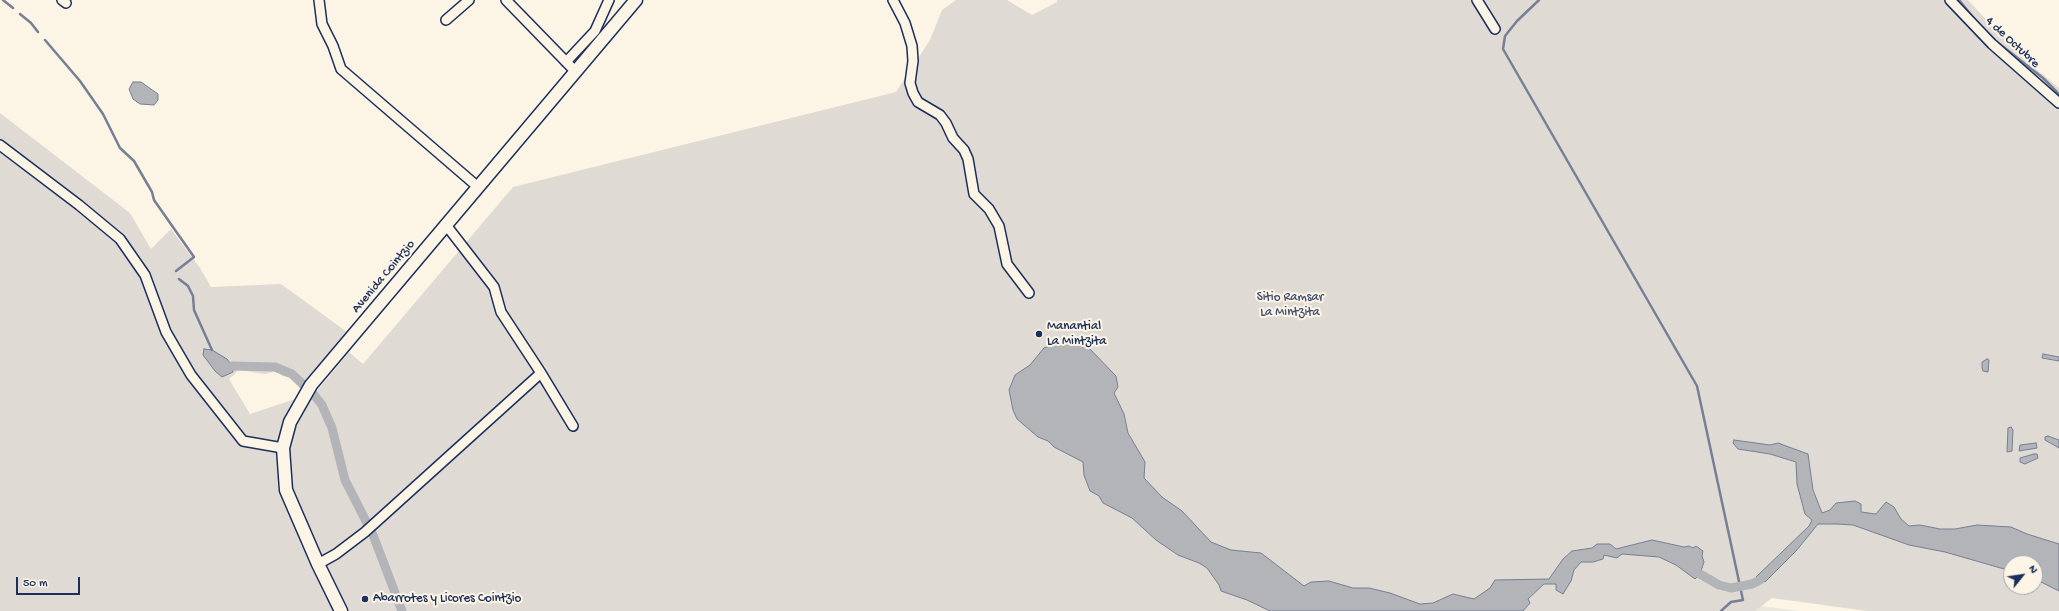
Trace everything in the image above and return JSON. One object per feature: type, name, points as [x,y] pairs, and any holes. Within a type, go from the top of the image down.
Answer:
[{"type":"main road","name":"Avenida Cointzio","points":[[341,611],[318,564],[286,490],[283,448],[290,422],[308,389],[478,186],[571,66],[634,1]]},
{"type":"street","points":[[319,0],[322,24],[334,46],[341,69],[478,186]]},
{"type":"street","points":[[446,20],[469,0]]},
{"type":"street","points":[[506,0],[571,66],[595,30],[609,0]]},
{"type":"street","points":[[893,0],[905,23],[912,46],[913,61],[910,83],[913,93],[918,102],[940,115],[946,123],[953,138],[964,150],[968,159],[974,194],[989,209],[999,226],[1007,264],[1029,293]]},
{"type":"street","points":[[1477,0],[1495,29]]},
{"type":"street","name":"4 de Octubre","points":[[1950,0],[1992,44],[2059,103]]},
{"type":"street","points":[[0,145],[79,205],[120,239],[145,275],[166,332],[191,375],[243,440],[283,448]]},
{"type":"street","points":[[446,225],[494,287],[501,312],[541,373],[573,426]]},
{"type":"street","points":[[318,564],[336,554],[365,532],[541,373]]},
{"type":"shaded area","points":[[133,82],[141,82],[158,94],[158,100],[154,105],[140,104],[133,99],[129,89]]},
{"type":"shaded area","name":"Manantial La Mintzita","points":[[1074,341],[1088,347],[1116,376],[1118,387],[1114,393],[1124,414],[1128,433],[1145,462],[1144,478],[1162,497],[1182,511],[1211,542],[1231,550],[1261,553],[1304,586],[1311,582],[1329,581],[1353,588],[1369,588],[1390,593],[1420,604],[1433,603],[1453,594],[1474,599],[1490,588],[1495,580],[1549,579],[1563,559],[1572,551],[1592,548],[1597,544],[1610,544],[1616,549],[1652,540],[1684,547],[1689,546],[1693,548],[1696,546],[1703,551],[1702,556],[1704,562],[1700,574],[1695,579],[1676,565],[1659,557],[1622,554],[1617,558],[1604,555],[1603,559],[1593,562],[1581,562],[1574,570],[1571,581],[1563,594],[1556,590],[1556,584],[1544,584],[1528,599],[1530,603],[1523,611],[1270,611],[1247,600],[1221,591],[1219,585],[1207,568],[1199,563],[1178,555],[1156,540],[1132,518],[1103,503],[1099,496],[1090,491],[1084,475],[1083,462],[1054,447],[1048,441],[1038,437],[1017,419],[1013,410],[1009,390],[1015,375],[1030,365],[1044,348],[1057,343]]},
{"type":"shaded area","points":[[204,349],[212,350],[227,359],[232,366],[233,372],[222,377],[215,371],[203,355]]},
{"type":"shaded area","points":[[2043,354],[2059,357],[2059,361],[2042,358]]},
{"type":"shaded area","points":[[1987,359],[1989,360],[1988,372],[1983,371],[1982,368],[1982,362]]},
{"type":"shaded area","points":[[2011,427],[2013,430],[2012,451],[2007,452],[2008,428]]},
{"type":"shaded area","points":[[2048,436],[2059,440],[2059,448],[2045,440],[2045,437]]},
{"type":"shaded area","points":[[1734,440],[1770,445],[1778,443],[1808,454],[1813,490],[1822,513],[1830,510],[1836,503],[1855,501],[1861,504],[1861,512],[1876,514],[1886,502],[1894,507],[1901,519],[1909,526],[1920,525],[1940,529],[1955,529],[1977,525],[2011,527],[2027,534],[2059,544],[2059,591],[2043,583],[2043,555],[2003,555],[2003,569],[1945,552],[1909,545],[1853,525],[1837,524],[1818,524],[1796,551],[1765,582],[1756,577],[1809,526],[1812,520],[1805,514],[1797,484],[1796,462],[1770,454],[1738,449],[1733,443]]},
{"type":"shaded area","points":[[2036,443],[2037,448],[2019,451],[2020,445]]},
{"type":"shaded area","points":[[2037,454],[2038,458],[2025,464],[2020,462],[2020,458]]},
{"type":"shaded area","points":[[1754,605],[1799,611],[1746,611]]},
{"type":"green space","name":"Sitio Ramsar La Mintzita","points":[[956,0],[1007,0],[1032,15],[1057,2],[1057,0],[1968,0],[2020,56],[2059,88],[2059,611],[1867,611],[1772,598],[1755,611],[0,611],[0,113],[130,213],[151,249],[171,229],[200,268],[211,287],[281,284],[347,332],[302,388],[291,377],[282,376],[277,371],[265,374],[239,370],[229,379],[250,414],[316,392],[349,352],[363,364],[513,187],[896,92],[930,40],[942,10]]},
{"type":"waterway","points":[[3,0],[13,8]]},
{"type":"waterway","points":[[1539,0],[1517,21],[1505,36],[1503,49],[1697,386],[1743,600],[1731,602],[1721,611]]},
{"type":"waterway","points":[[1959,0],[1976,21]]},
{"type":"waterway","points":[[20,14],[31,23],[38,32]]},
{"type":"waterway","points":[[1992,38],[2043,78],[2059,94]]},
{"type":"waterway","points":[[45,40],[80,81],[103,114],[120,148],[134,161],[152,192],[154,200],[194,257],[176,271]]},
{"type":"waterway","points":[[179,279],[188,286],[193,296],[194,310],[212,350]]},
{"type":"waterway","points":[[232,366],[275,367],[292,374],[315,396],[322,405],[332,428],[345,480],[373,535],[402,611]]},
{"type":"waterway","points":[[1700,574],[1719,585],[1731,588],[1752,584],[1760,580]]},
{"type":"place","name":"Manantial La Mintzita","points":[[1039,334]]},
{"type":"place","name":"Abarrotes y Licores Cointzio","points":[[365,599]]}]
